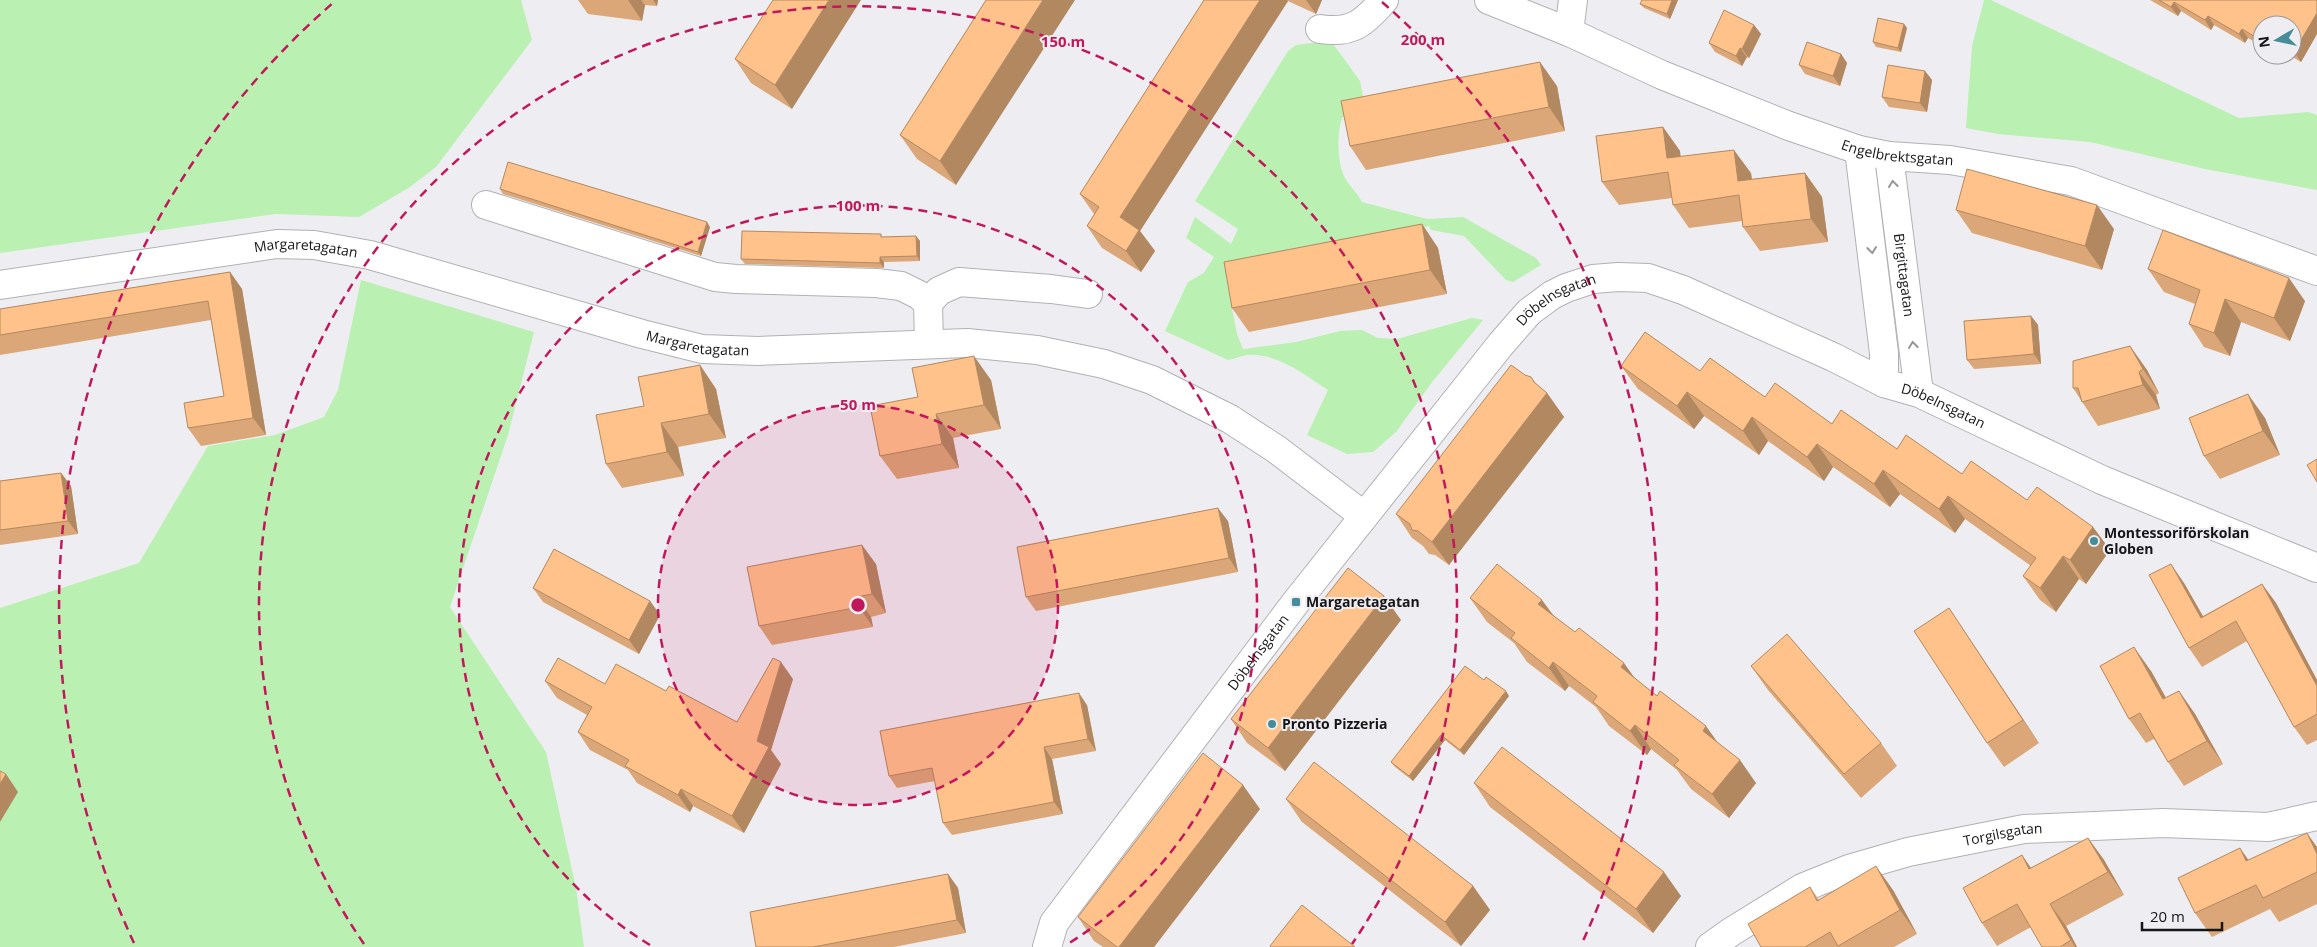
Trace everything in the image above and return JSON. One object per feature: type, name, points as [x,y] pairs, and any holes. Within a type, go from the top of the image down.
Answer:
[{"type":"street","points":[[1320,29],[1336,32],[1352,29],[1363,22],[1384,0]]},
{"type":"street","name":"Engelbrektsgatan","points":[[1489,0],[1569,32],[1662,75],[1789,126],[1859,150],[1890,156],[1950,160],[2071,181],[2317,271]]},
{"type":"street","points":[[1569,32],[1574,0]]},
{"type":"street","name":"Birgittagatan","points":[[1859,150],[1884,353],[1884,383]]},
{"type":"street","name":"Birgittagatan","points":[[1890,156],[1919,393]]},
{"type":"street","points":[[486,205],[715,277],[876,283],[901,286],[919,295],[928,303]]},
{"type":"street","name":"Margaretagatan","points":[[0,286],[277,244],[314,245],[370,255],[642,334],[702,349],[758,351],[967,343],[1037,350],[1104,364],[1152,380],[1230,419],[1276,449],[1364,516]]},
{"type":"street","name":"Döbelnsgatan","points":[[1047,947],[1054,923],[1226,694],[1364,516],[1529,312],[1552,295],[1578,282],[1618,277],[1648,278],[1683,290],[1884,383],[1919,393],[2102,480],[2317,568]]},
{"type":"street","points":[[929,344],[928,303],[939,291],[959,282],[1051,289],[1088,294]]},
{"type":"street","name":"Torgilsgatan","points":[[1710,947],[1738,927],[1802,888],[1849,869],[1908,852],[2024,829],[2163,823],[2268,827],[2317,816]]},
{"type":"green space","points":[[0,0],[521,0],[532,40],[436,167],[410,187],[359,217],[276,214],[0,253]]},
{"type":"green space","points":[[1984,0],[1991,0],[2239,118],[2308,112],[2317,115],[2317,190],[2205,169],[2090,142],[1998,134],[1966,128],[1972,46]]},
{"type":"green space","points":[[1320,42],[1334,45],[1360,81],[1363,96],[1354,111],[1342,118],[1338,147],[1344,176],[1362,202],[1427,219],[1463,217],[1536,258],[1541,265],[1513,282],[1506,280],[1464,236],[1431,230],[1429,226],[1233,271],[1226,277],[1237,334],[1243,349],[1296,342],[1340,331],[1362,330],[1378,338],[1397,339],[1472,318],[1483,320],[1433,381],[1396,432],[1373,452],[1347,454],[1307,435],[1328,390],[1290,366],[1269,357],[1258,355],[1247,355],[1228,360],[1165,331],[1188,282],[1204,273],[1214,257],[1186,238],[1195,217],[1231,244],[1238,229],[1195,201],[1288,51],[1296,45]]},
{"type":"green space","points":[[361,280],[534,332],[508,435],[450,607],[546,752],[576,888],[584,947],[0,947],[0,608],[139,563],[208,446],[275,435],[324,417],[338,390]]},
{"type":"building","points":[[773,0],[829,0],[775,85],[735,59]]},
{"type":"building","points":[[986,0],[1043,0],[940,161],[900,135]]},
{"type":"building","points":[[1204,0],[1260,0],[1120,217],[1139,230],[1126,251],[1087,226],[1099,207],[1080,194]]},
{"type":"building","points":[[1642,0],[1672,0],[1667,14],[1640,4]]},
{"type":"building","points":[[2159,0],[2317,0],[2317,13],[2302,38],[2302,15],[2252,15],[2252,35],[2242,29],[2239,34],[2208,16],[2205,20],[2174,2],[2171,7]]},
{"type":"building","points":[[1724,10],[1754,25],[1742,49],[1740,48],[1736,56],[1709,43]]},
{"type":"building","points":[[1878,18],[1904,24],[1898,48],[1873,42]]},
{"type":"building","points":[[1807,42],[1841,54],[1833,76],[1799,65]]},
{"type":"building","points":[[1540,62],[1549,107],[1350,146],[1341,101]]},
{"type":"building","points":[[1888,65],[1925,71],[1920,103],[1882,97]]},
{"type":"building","points":[[1663,127],[1667,158],[1734,150],[1738,181],[1805,173],[1811,219],[1743,227],[1739,195],[1673,205],[1668,172],[1602,182],[1596,136]]},
{"type":"building","points":[[508,162],[707,222],[698,252],[500,189]]},
{"type":"building","points":[[1967,169],[2097,205],[2085,246],[1956,210]]},
{"type":"building","points":[[1422,224],[1430,270],[1232,308],[1224,262]]},
{"type":"building","points":[[2163,230],[2289,278],[2274,318],[2225,299],[2214,333],[2189,324],[2200,290],[2148,269]]},
{"type":"building","points":[[742,231],[881,234],[881,237],[916,236],[917,256],[880,257],[880,263],[741,259]]},
{"type":"building","points":[[230,272],[253,418],[188,428],[184,403],[224,396],[208,301],[0,335],[0,309]]},
{"type":"building","points":[[2031,316],[2034,354],[1967,360],[1964,321]]},
{"type":"building","points":[[1645,332],[1700,371],[1710,358],[1765,397],[1775,383],[1832,424],[1841,410],[1897,449],[1906,435],[1962,474],[1971,461],[2027,500],[2037,487],[2093,527],[2070,560],[2063,556],[2040,588],[2023,576],[2036,558],[1948,496],[1939,509],[1883,470],[1874,484],[1817,444],[1807,457],[1752,417],[1743,431],[1687,392],[1677,406],[1621,366]]},
{"type":"building","points":[[2130,346],[2143,369],[2139,372],[2143,385],[2082,402],[2078,388],[2073,388],[2073,361]]},
{"type":"building","points":[[974,356],[984,405],[936,414],[942,444],[880,456],[870,406],[918,397],[912,368]]},
{"type":"building","points":[[700,365],[709,414],[661,423],[667,452],[606,464],[596,415],[644,406],[638,377]]},
{"type":"building","points":[[1511,365],[1531,377],[1547,393],[1432,542],[1418,531],[1412,530],[1410,524],[1396,514]]},
{"type":"building","points":[[2248,394],[2263,431],[2204,456],[2189,418]]},
{"type":"building","points":[[2317,459],[2317,482],[2307,465]]},
{"type":"building","points":[[61,473],[68,521],[0,530],[0,481]]},
{"type":"building","points":[[1218,508],[1229,558],[1026,597],[1017,547]]},
{"type":"building","points":[[862,545],[872,594],[857,597],[859,607],[759,626],[747,567]]},
{"type":"building","points":[[554,549],[650,601],[629,640],[533,588]]},
{"type":"building","points":[[1497,564],[1542,600],[1538,604],[1575,632],[1579,628],[1624,663],[1621,667],[1657,696],[1660,691],[1706,726],[1703,731],[1740,760],[1712,794],[1674,765],[1679,760],[1635,725],[1630,731],[1593,702],[1597,696],[1553,662],[1549,668],[1511,638],[1515,633],[1470,598]]},
{"type":"building","points":[[2171,564],[2201,618],[2262,584],[2317,686],[2317,714],[2294,727],[2236,621],[2189,648],[2149,575]]},
{"type":"building","points":[[1348,568],[1384,596],[1268,748],[1231,719]]},
{"type":"building","points":[[1949,608],[2023,720],[1987,743],[1914,631]]},
{"type":"building","points":[[1787,634],[1881,743],[1844,774],[1751,666]]},
{"type":"building","points":[[2134,647],[2163,699],[2179,691],[2207,741],[2168,762],[2140,713],[2129,719],[2100,666]]},
{"type":"building","points":[[558,658],[605,684],[616,664],[666,691],[669,686],[737,722],[773,658],[781,662],[757,741],[769,747],[732,816],[681,789],[678,795],[625,766],[629,760],[578,732],[592,707],[545,681]]},
{"type":"building","points":[[1465,666],[1484,680],[1486,677],[1506,691],[1460,750],[1441,735],[1409,776],[1391,762]]},
{"type":"building","points":[[1079,693],[1088,739],[1044,747],[1054,802],[943,823],[932,768],[889,776],[880,731]]},
{"type":"building","points":[[1502,747],[1664,872],[1636,909],[1474,783]]},
{"type":"building","points":[[1203,753],[1243,785],[1119,947],[1117,947],[1078,917]]},
{"type":"building","points":[[1314,762],[1473,886],[1445,922],[1286,799]]},
{"type":"building","points":[[0,771],[6,774],[0,784]]},
{"type":"building","points":[[2307,833],[2317,854],[2317,872],[2263,898],[2256,885],[2195,913],[2178,878],[2240,848],[2246,861]]},
{"type":"building","points":[[2088,838],[2108,872],[2050,904],[2071,940],[2060,947],[2042,947],[2017,904],[1982,923],[1963,888],[2022,855],[2029,869]]},
{"type":"building","points":[[1876,866],[1900,910],[1838,946],[1830,932],[1805,947],[1761,947],[1748,924],[1810,887],[1817,901]]},
{"type":"building","points":[[948,874],[957,920],[813,947],[756,947],[750,912]]},
{"type":"building","points":[[1302,905],[1355,947],[1271,947]]},
{"type":"place","name":"Montessoriförskolan Globen","points":[[2094,541]]},
{"type":"place","name":"Margaretagatan","points":[[1296,602]]},
{"type":"place","name":"Pronto Pizzeria","points":[[1272,724]]}]
